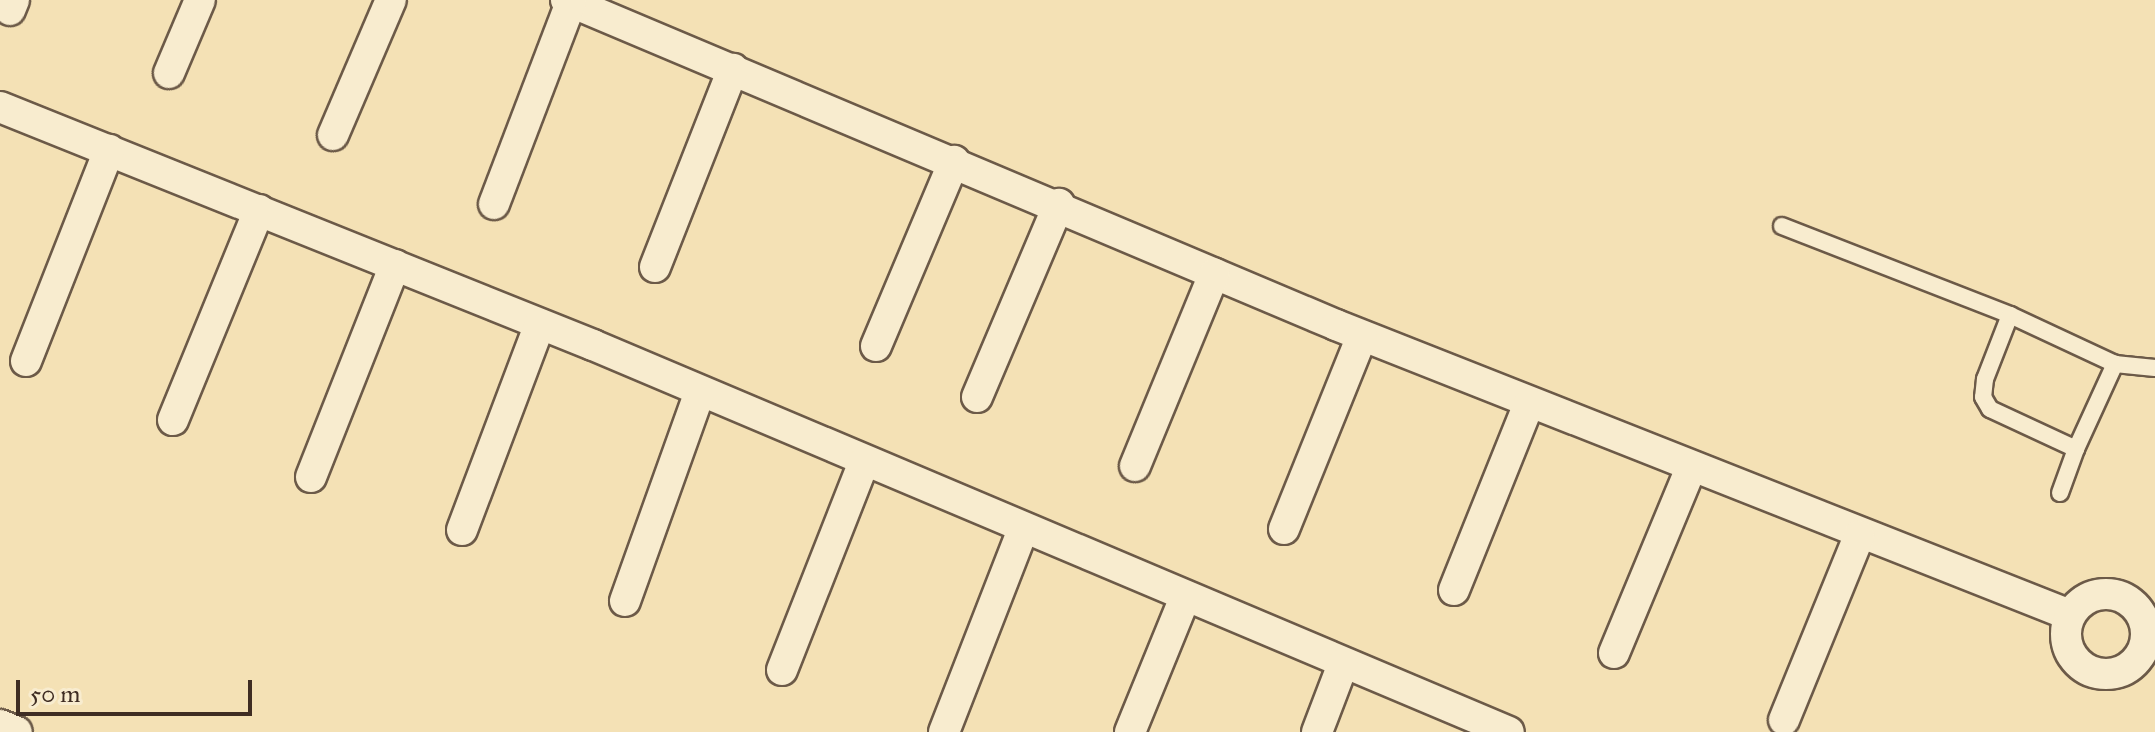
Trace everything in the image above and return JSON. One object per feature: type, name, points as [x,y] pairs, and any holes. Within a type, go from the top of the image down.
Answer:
[{"type":"street","points":[[169,73],[200,0]]},
{"type":"street","points":[[333,135],[391,0]]},
{"type":"street","points":[[494,204],[569,1],[1059,204],[1362,336],[1859,536],[2070,615]]},
{"type":"street","points":[[655,267],[733,69]]},
{"type":"street","points":[[0,107],[540,324],[1508,732]]},
{"type":"street","points":[[26,361],[109,150]]},
{"type":"street","points":[[876,346],[954,161]]},
{"type":"street","points":[[977,397],[1059,204]]},
{"type":"street","points":[[173,420],[259,210]]},
{"type":"street","points":[[311,477],[395,265]]},
{"type":"street","points":[[1135,466],[1214,274]]},
{"type":"street","points":[[462,530],[540,324]]},
{"type":"street","points":[[1284,529],[1362,336]]},
{"type":"street","points":[[625,601],[700,391]]},
{"type":"street","points":[[1454,590],[1529,403]]},
{"type":"street","points":[[782,670],[864,462]]},
{"type":"street","points":[[1614,653],[1691,468]]},
{"type":"street","points":[[944,732],[1023,529]]},
{"type":"street","points":[[1784,720],[1859,536]]},
{"type":"street","points":[[2091,596],[2119,596],[2141,613],[2150,651],[2121,672],[2093,673],[2072,656],[2066,642],[2070,615],[2091,596]]},
{"type":"street","points":[[1130,732],[1185,597]]},
{"type":"street","points":[[1317,732],[1343,664]]},
{"type":"street","points":[[0,725],[17,732]]},
{"type":"lane","points":[[1782,226],[2010,315],[2115,364],[2155,368]]},
{"type":"lane","points":[[2010,315],[1983,397],[1990,409],[2076,449]]},
{"type":"lane","points":[[2060,493],[2076,449],[2115,364]]}]
